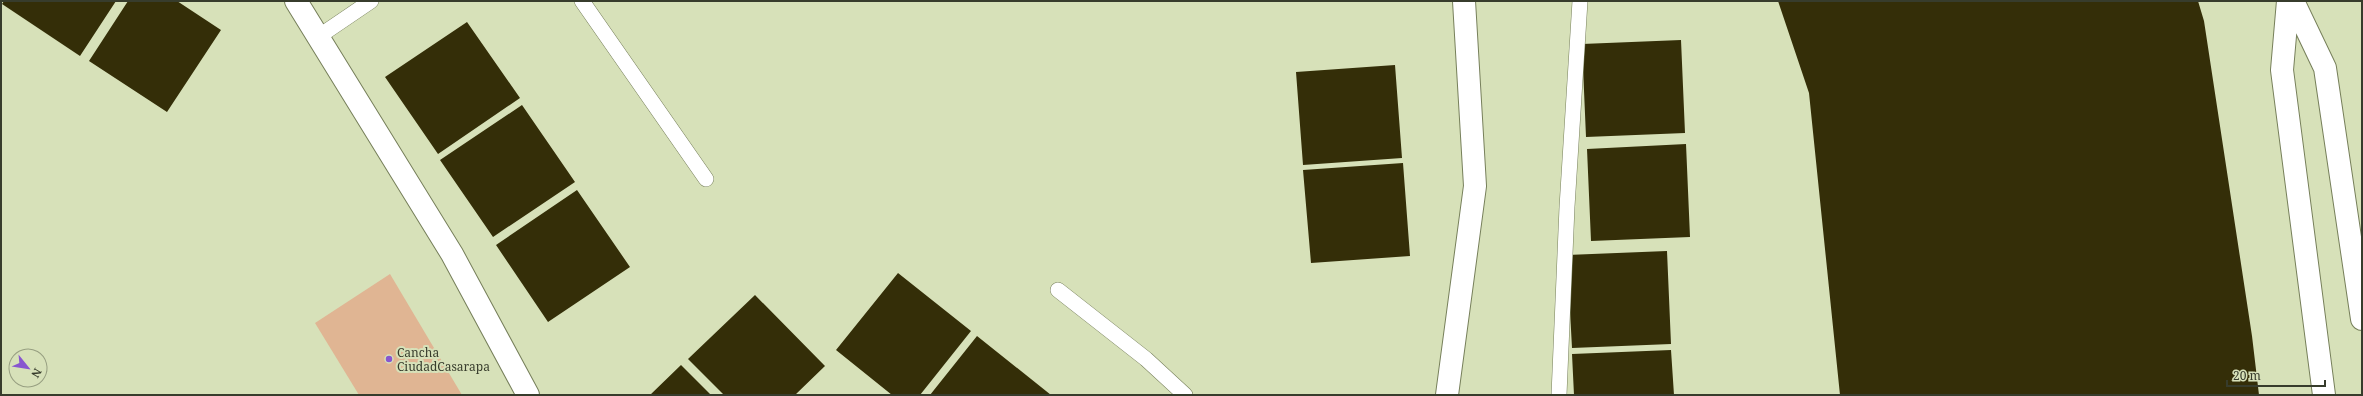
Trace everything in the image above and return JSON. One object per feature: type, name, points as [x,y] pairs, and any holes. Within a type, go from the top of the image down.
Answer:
[{"type":"street","points":[[296,1],[452,254],[528,395]]},
{"type":"street","points":[[1447,395],[1475,186],[1464,1]]},
{"type":"street","points":[[2288,1],[2282,70],[2324,395]]},
{"type":"street","points":[[2293,1],[2325,68],[2362,319]]},
{"type":"lane","points":[[318,37],[371,1]]},
{"type":"lane","points":[[582,1],[706,179]]},
{"type":"lane","points":[[1559,395],[1567,207],[1580,1]]},
{"type":"lane","points":[[1058,290],[1146,359],[1185,395]]},
{"type":"shaded area","name":"Cancha CiudadCasarapa","points":[[390,274],[462,395],[359,395],[315,323]]},
{"type":"building","points":[[4,1],[116,1],[80,56],[2,4]]},
{"type":"building","points":[[128,1],[177,1],[221,30],[167,112],[89,61]]},
{"type":"building","points":[[1778,1],[2198,1],[2204,21],[2252,336],[2259,395],[1840,395],[1809,93]]},
{"type":"building","points":[[467,22],[520,98],[438,154],[385,77]]},
{"type":"building","points":[[1681,40],[1685,133],[1586,137],[1582,44]]},
{"type":"building","points":[[1395,65],[1402,158],[1303,165],[1296,72]]},
{"type":"building","points":[[522,105],[575,182],[493,237],[440,160]]},
{"type":"building","points":[[1686,144],[1690,237],[1591,241],[1587,149]]},
{"type":"building","points":[[1403,163],[1410,256],[1311,263],[1303,170]]},
{"type":"building","points":[[577,190],[630,267],[548,322],[496,245]]},
{"type":"building","points":[[1667,251],[1671,344],[1572,348],[1567,255]]},
{"type":"building","points":[[898,273],[971,331],[920,395],[892,395],[836,350]]},
{"type":"building","points":[[755,295],[825,366],[795,395],[724,395],[688,359]]},
{"type":"building","points":[[977,336],[1051,395],[930,395]]},
{"type":"building","points":[[1671,350],[1674,395],[1574,395],[1572,354]]},
{"type":"building","points":[[681,365],[711,395],[650,395]]},
{"type":"place","name":"Cancha CiudadCasarapa","points":[[389,359]]}]
